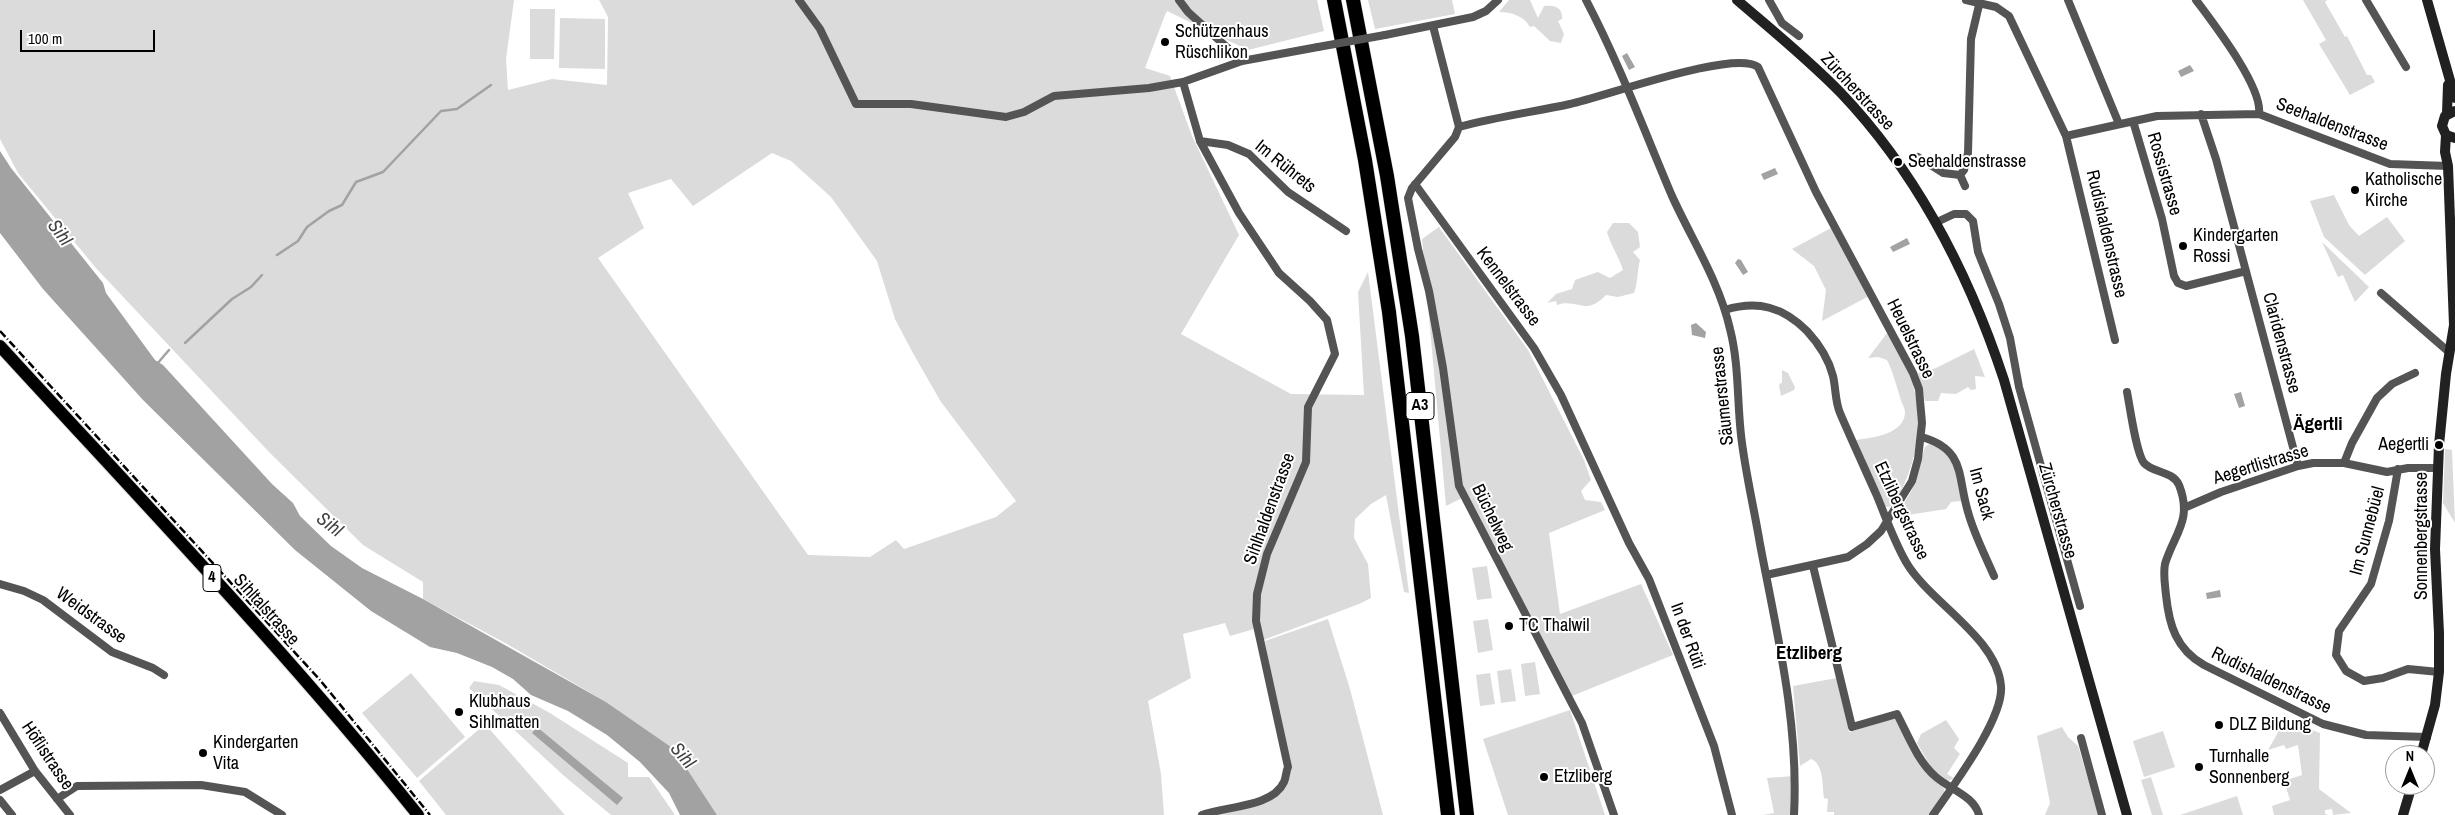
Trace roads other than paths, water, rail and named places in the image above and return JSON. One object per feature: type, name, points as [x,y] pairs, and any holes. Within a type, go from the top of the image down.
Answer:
[{"type":"highway","name":"A3","points":[[1334,0],[1365,160],[1394,348],[1448,815]]},
{"type":"highway","name":"A3","points":[[1353,0],[1387,176],[1409,319],[1467,815]]},
{"type":"main road","name":"Zürcherstrasse","points":[[1736,0],[1841,94],[1898,162],[1937,222],[1970,290],[2004,380],[2127,815]]},
{"type":"main road","points":[[2427,0],[2440,40],[2448,79],[2455,98]]},
{"type":"main road","name":"Sonnenbergstrasse","points":[[2425,745],[2435,705],[2439,672],[2440,633],[2435,549],[2438,468],[2442,404],[2454,325],[2448,166],[2445,152],[2452,137],[2442,129],[2442,122],[2451,112],[2448,79]]},
{"type":"main road","name":"Sihltalstrasse","points":[[0,346],[286,658],[350,731],[418,815]]},
{"type":"main road","points":[[2403,815],[2409,795]]},
{"type":"street","points":[[799,0],[820,29],[856,104],[911,104],[1006,117],[1024,112],[1054,96],[1149,88],[1183,82],[1242,61],[1473,17],[1486,11],[1498,0]]},
{"type":"street","points":[[1180,0],[1188,12],[1242,61]]},
{"type":"street","name":"Säumerstrasse","points":[[1586,0],[1628,88],[1672,196],[1711,275],[1725,310],[1738,370],[1739,412],[1745,462],[1791,706],[1796,761],[1794,815]]},
{"type":"street","points":[[1769,0],[1782,23],[1799,36]]},
{"type":"street","points":[[1966,0],[1996,7],[2009,16],[2066,136]]},
{"type":"street","points":[[2068,0],[2120,124]]},
{"type":"street","points":[[2196,0],[2215,25],[2251,81],[2259,103],[2259,114]]},
{"type":"street","points":[[2366,0],[2406,67]]},
{"type":"street","points":[[1965,186],[1960,175],[1968,153],[1971,38],[1979,4]]},
{"type":"street","points":[[1415,184],[1455,137],[1459,127],[1433,26]]},
{"type":"street","name":"Heuelstrasse","points":[[1628,88],[1685,71],[1743,62],[1758,66],[1816,192],[1913,373],[1921,404],[1922,437],[1912,481],[1876,537],[1848,557],[1766,575]]},
{"type":"street","name":"Sihlhaldenstrasse","points":[[1183,82],[1200,141],[1239,213],[1279,273],[1310,301],[1327,320],[1335,354],[1308,407],[1306,462],[1267,554],[1257,594],[1256,621],[1288,767],[1284,782],[1276,792],[1265,799],[1202,815]]},
{"type":"street","points":[[1459,127],[1498,116],[1570,104],[1628,88]]},
{"type":"street","name":"Claridenstrasse","points":[[2201,114],[2246,271],[2298,466]]},
{"type":"street","name":"Seehaldenstrasse","points":[[2066,136],[2157,116],[2259,114],[2390,164],[2448,166]]},
{"type":"street","name":"Rossistrasse","points":[[2133,121],[2162,219],[2174,276],[2178,283],[2186,286],[2246,271]]},
{"type":"street","name":"Rudishaldenstrasse","points":[[2066,136],[2115,340]]},
{"type":"street","name":"Im Rührets","points":[[1200,141],[1228,146],[1249,154],[1288,192],[1346,231]]},
{"type":"street","points":[[1918,157],[1943,173],[1960,175]]},
{"type":"street","name":"Kennelstrasse","points":[[1415,184],[1534,348],[1569,413],[1597,474]]},
{"type":"street","name":"Büchelweg","points":[[1415,184],[1409,192],[1408,198],[1429,291],[1443,368],[1459,486],[1582,723],[1614,815]]},
{"type":"street","name":"Zürcherstrasse","points":[[1937,222],[1960,213],[1966,214],[1973,221],[1978,252],[1999,304],[2010,338],[2018,387],[2080,606]]},
{"type":"street","points":[[2381,293],[2450,353]]},
{"type":"street","name":"Etzlibergstrasse","points":[[1725,310],[1759,305],[1768,306],[1785,312],[1815,341],[1829,365],[1841,414],[1899,548],[1913,573],[1935,597],[1965,623],[1988,656],[2001,685],[1991,725],[1933,815]]},
{"type":"street","points":[[2344,463],[2352,443],[2376,398],[2392,384],[2415,373]]},
{"type":"street","name":"Rudishaldenstrasse","points":[[2127,392],[2140,456],[2149,467],[2175,480],[2179,484],[2184,508],[2183,525],[2166,564],[2164,579],[2170,623],[2182,647],[2193,659],[2279,704],[2323,724],[2366,734],[2427,737]]},
{"type":"street","name":"Im Sack","points":[[1922,437],[1933,440],[1946,448],[1955,458],[1960,469],[1968,514],[1994,576]]},
{"type":"street","name":"Aegertlistrasse","points":[[2184,508],[2221,492],[2298,466],[2329,462],[2344,463],[2380,472],[2398,469],[2438,468]]},
{"type":"street","name":"Im Sunnebüel","points":[[2398,469],[2389,521],[2371,584],[2339,631],[2336,655],[2346,671],[2364,681],[2383,678],[2408,669],[2439,672]]},
{"type":"street","name":"In der Rüti","points":[[1597,474],[1629,543],[1649,579],[1671,632],[1694,700],[1714,746],[1732,815]]},
{"type":"street","points":[[1813,566],[1852,727],[1897,714],[1924,764],[1951,788],[1974,802],[1979,815]]},
{"type":"street","name":"Weidstrasse","points":[[0,584],[24,591],[43,600],[112,652],[153,668],[164,675]]},
{"type":"street","name":"Höflistrasse","points":[[0,713],[35,771],[70,815]]},
{"type":"street","points":[[2081,738],[2102,815]]},
{"type":"street","points":[[0,790],[35,771]]},
{"type":"street","points":[[56,799],[77,786],[201,785],[245,792],[282,815]]},
{"type":"street","points":[[0,800],[12,815]]},
{"type":"water","points":[[1627,53],[1635,67],[1629,70],[1622,56]]},
{"type":"water","points":[[2190,65],[2194,71],[2181,77],[2178,71]]},
{"type":"water","name":"Sihl","points":[[0,151],[11,168],[103,283],[106,293],[155,360],[163,365],[272,484],[293,503],[300,516],[331,546],[362,568],[423,599],[606,702],[674,749],[717,815],[680,815],[669,793],[640,762],[607,735],[568,711],[531,695],[513,679],[492,667],[457,653],[430,647],[371,611],[295,550],[143,400],[43,289],[0,233]]},
{"type":"water","points":[[1775,168],[1778,174],[1764,180],[1761,174]]},
{"type":"water","points":[[1907,238],[1910,244],[1893,252],[1890,247]]},
{"type":"water","points":[[1738,259],[1741,260],[1748,272],[1743,275],[1735,263]]},
{"type":"water","points":[[1696,323],[1706,332],[1705,338],[1692,335],[1691,325]]},
{"type":"water","points":[[2241,392],[2245,406],[2239,408],[2234,394]]},
{"type":"water","points":[[2220,590],[2221,597],[2207,599],[2206,593]]},
{"type":"water","points":[[537,727],[623,798],[617,805],[532,733]]},
{"type":"waterway","points":[[277,255],[298,241],[307,227],[329,211],[342,205],[356,182],[383,172],[441,111],[457,109],[491,85]]},
{"type":"waterway","points":[[185,343],[232,299],[251,287],[262,275]]},
{"type":"waterway","points":[[157,364],[169,350]]},
{"type":"railway","points":[[0,331],[320,680],[430,815]]},
{"type":"place","name":"Schützenhaus Rüschlikon","points":[[1165,42]]},
{"type":"place","name":"Seehaldenstrasse","points":[[1898,162]]},
{"type":"place","name":"Katholische Kirche","points":[[2355,190]]},
{"type":"place","name":"Kindergarten Rossi","points":[[2183,246]]},
{"type":"place","name":"Aegertli","points":[[2439,445]]},
{"type":"place","name":"TC Thalwil","points":[[1509,626]]},
{"type":"place","name":"Klubhaus Sihlmatten","points":[[459,712]]},
{"type":"place","name":"DLZ Bildung","points":[[2219,725]]},
{"type":"place","name":"Kindergarten Vita","points":[[203,753]]},
{"type":"place","name":"Turnhalle Sonnenberg","points":[[2199,767]]},
{"type":"place","name":"Etzliberg","points":[[1544,777]]},
{"type":"district","name":"Ägertli","points":[[2318,425]]},
{"type":"district","name":"Etzliberg","points":[[1809,654]]}]
